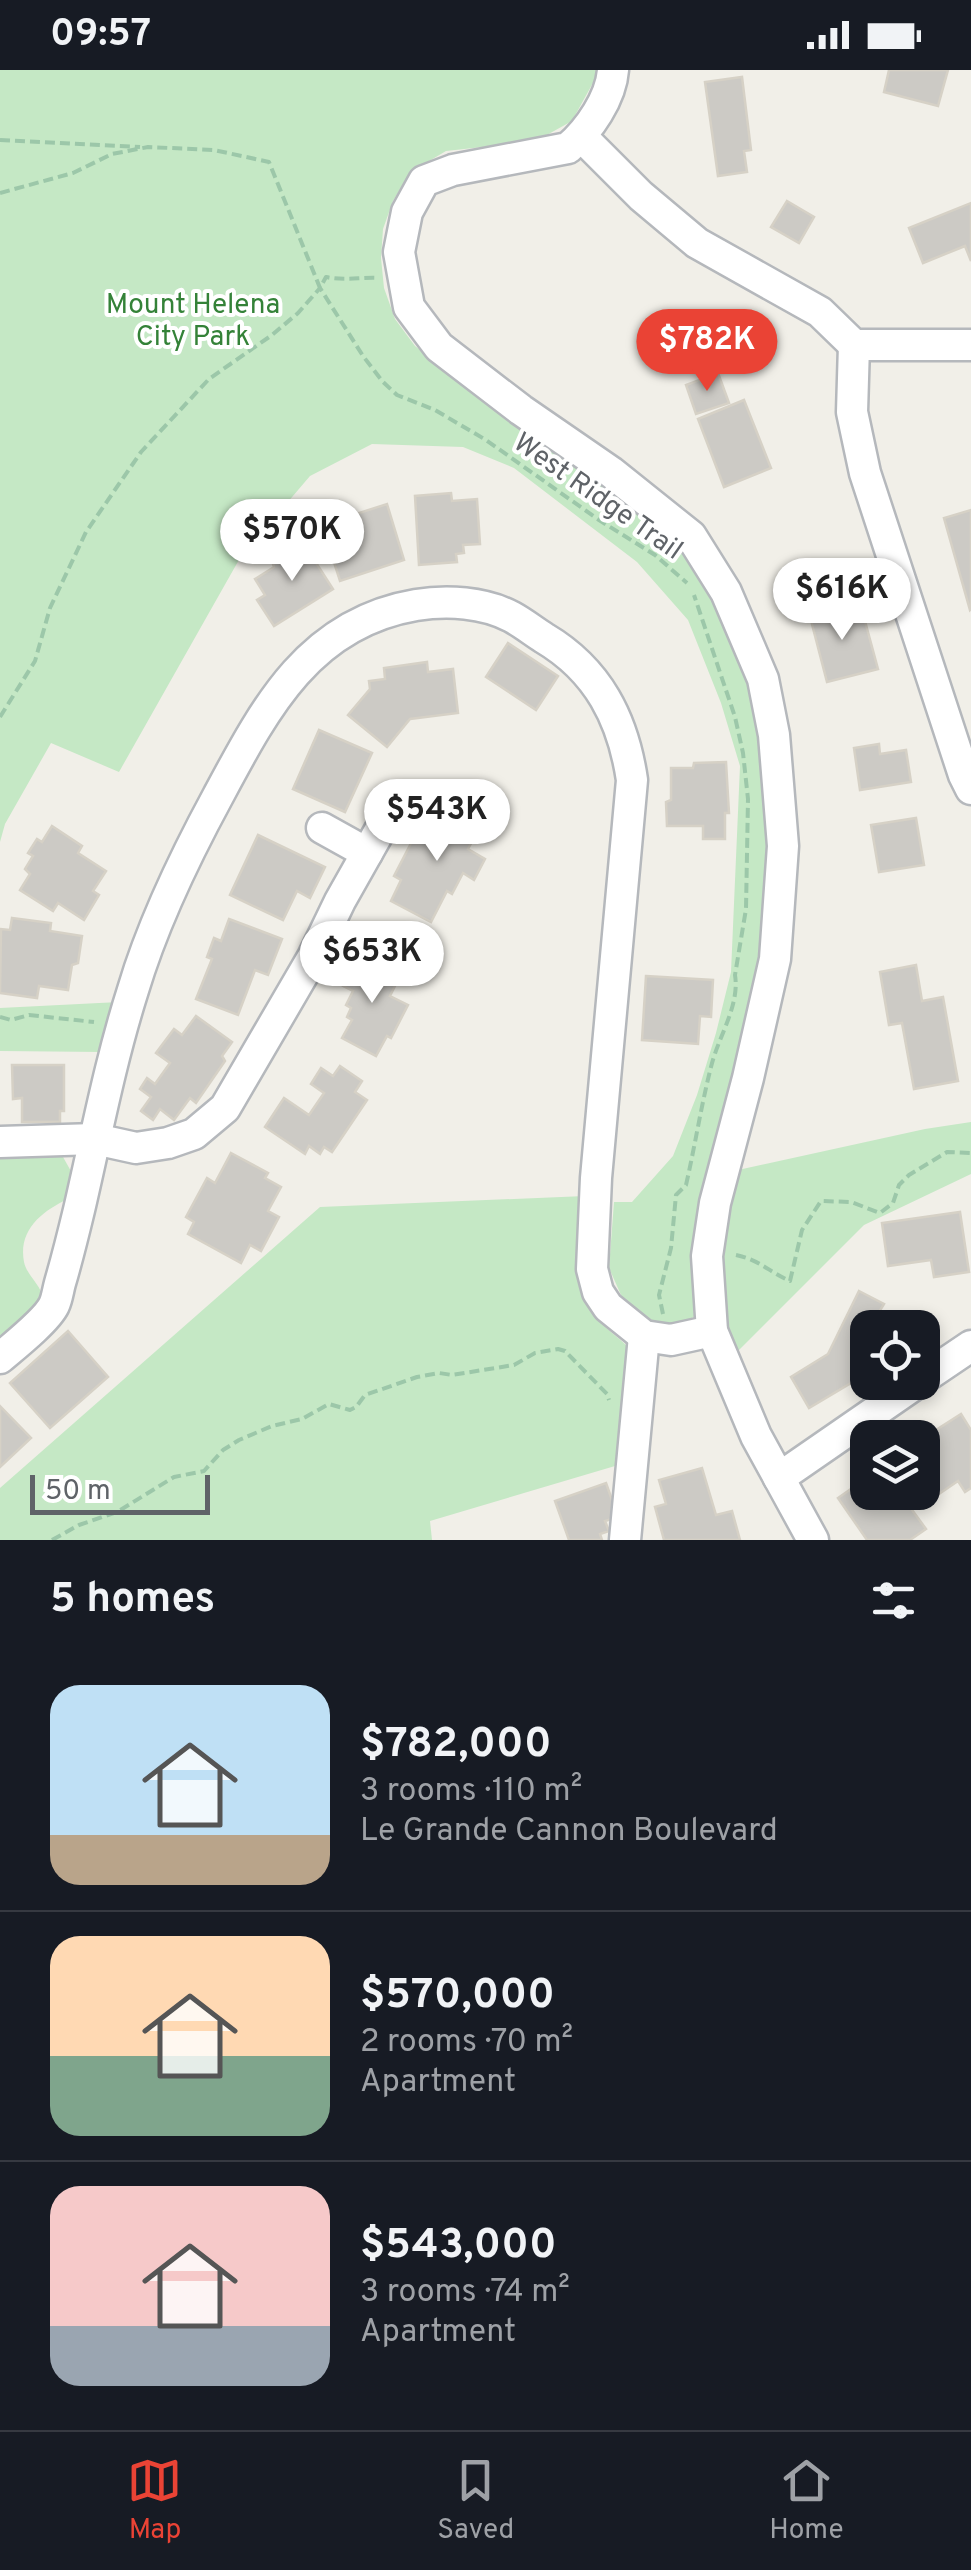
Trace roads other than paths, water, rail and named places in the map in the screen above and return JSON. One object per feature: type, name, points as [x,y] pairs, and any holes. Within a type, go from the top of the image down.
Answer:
[{"type":"street","points":[[613,70],[612,85],[581,136],[568,148],[453,170],[424,181],[406,212],[399,252],[409,307],[438,348],[612,472],[692,536],[726,592],[763,679],[774,735],[783,846],[775,959],[715,1202],[707,1256],[712,1331],[756,1436],[813,1540]]},
{"type":"street","points":[[581,136],[641,196],[697,244],[820,312],[854,344],[971,345]]},
{"type":"street","points":[[854,344],[852,412],[865,474],[971,789]]},
{"type":"street","points":[[0,1358],[53,1307],[70,1252],[133,987],[198,833],[245,742],[281,691],[325,643],[380,614],[428,603],[457,602],[512,616],[574,659],[594,680],[621,728],[632,780],[630,823],[596,1178],[592,1268],[598,1292],[608,1307],[652,1337],[671,1340],[712,1331]]},
{"type":"street","points":[[0,1142],[95,1139],[136,1148],[194,1134],[226,1108],[384,823]]},
{"type":"street","points":[[322,828],[367,853]]},
{"type":"street","points":[[625,1540],[636,1417],[652,1337]]},
{"type":"street","points":[[940,1367],[971,1346]]},
{"type":"street","points":[[779,1478],[892,1400]]},
{"type":"park label","name":"Mount Helena City Park","points":[[193,319]]}]
